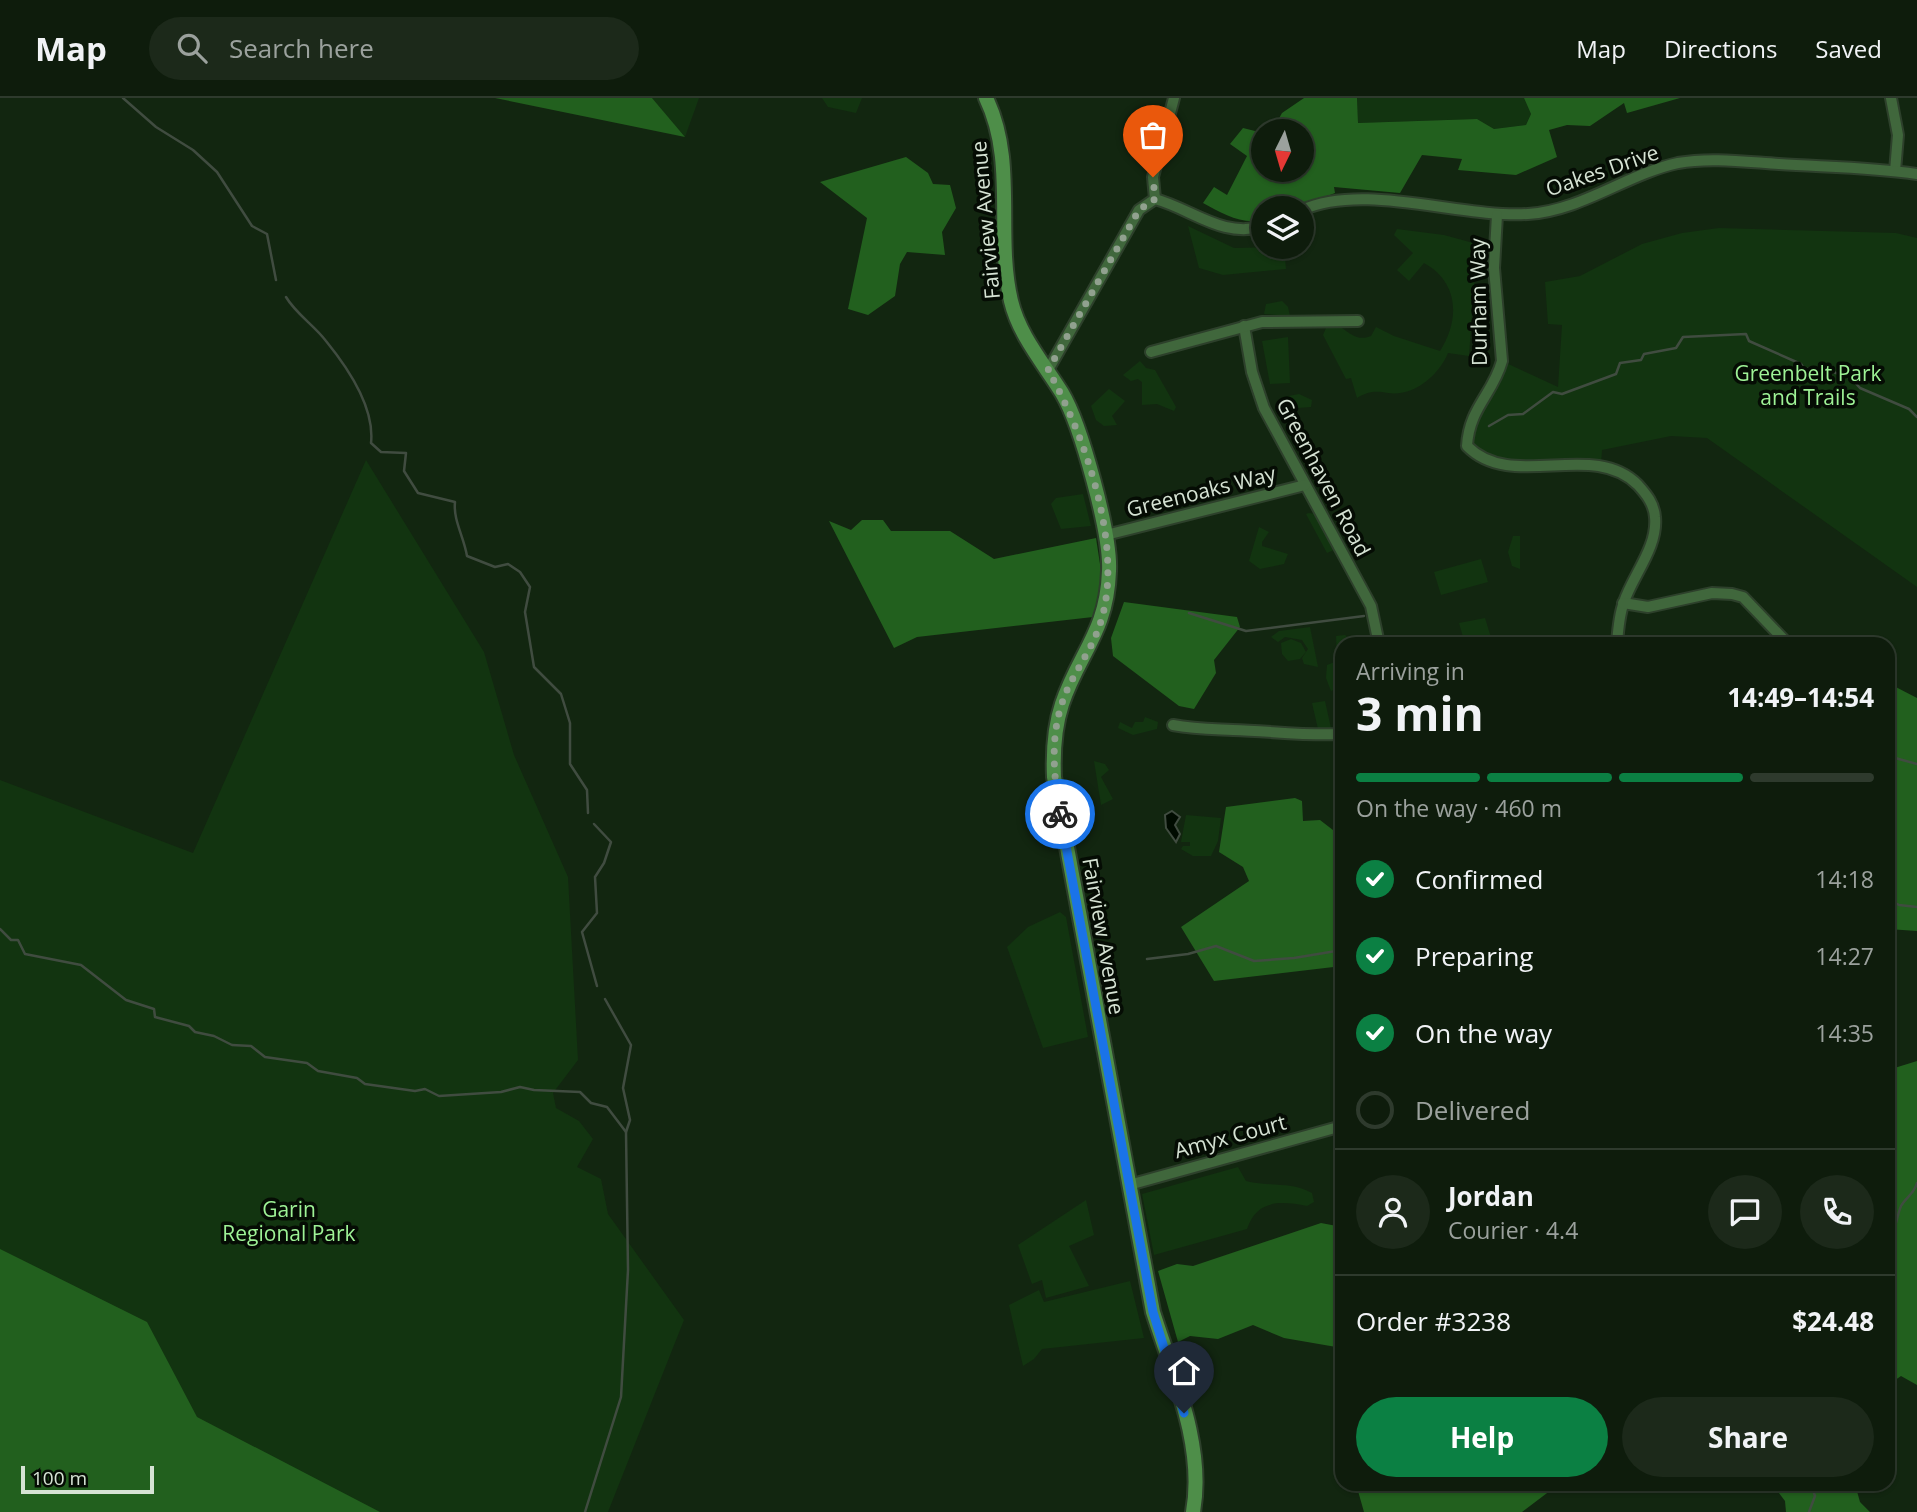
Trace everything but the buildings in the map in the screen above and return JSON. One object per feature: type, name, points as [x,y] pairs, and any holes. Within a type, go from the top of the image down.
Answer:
[{"type":"main road","name":"Fairview Avenue","points":[[986,98],[997,123],[1002,149],[1006,274],[1012,304],[1024,334],[1048,370],[1076,424],[1106,535],[1110,566],[1102,619],[1061,705],[1053,758],[1070,872],[1153,1312],[1194,1454],[1196,1493],[1193,1512]]},
{"type":"street","points":[[1155,199],[1153,177],[1174,98]]},
{"type":"street","points":[[1891,98],[1898,135],[1895,171]]},
{"type":"street","name":"Oakes Drive","points":[[1314,205],[1349,200],[1439,206],[1497,215],[1532,214],[1565,206],[1680,163],[1731,162],[1917,174]]},
{"type":"street","points":[[1048,370],[1139,210],[1155,199],[1174,204],[1198,219],[1227,229],[1251,227]]},
{"type":"street","name":"Durham Way","points":[[1497,215],[1494,268],[1502,361],[1499,374],[1474,411],[1468,426],[1467,446],[1484,459],[1504,464],[1609,466],[1631,478],[1649,497],[1655,516],[1654,533],[1623,603],[1618,637]]},
{"type":"street","points":[[1151,352],[1262,322],[1358,321]]},
{"type":"street","name":"Greenhaven Road","points":[[1244,326],[1252,372],[1264,408],[1371,606],[1378,637]]},
{"type":"street","name":"Greenoaks Way","points":[[1106,535],[1305,485]]},
{"type":"street","points":[[1623,603],[1648,607],[1712,593],[1732,594],[1744,597],[1781,637]]},
{"type":"street","points":[[1173,725],[1197,730],[1233,730],[1294,736],[1335,734]]},
{"type":"street","name":"Amyx Court","points":[[1129,1185],[1335,1128]]},
{"type":"green space","points":[[495,98],[652,98],[685,137]]},
{"type":"green space","points":[[652,98],[699,98],[685,137]]},
{"type":"green space","points":[[822,98],[862,98],[856,113],[828,107]]},
{"type":"green space","points":[[1304,98],[1357,98],[1358,123],[1477,119],[1494,129],[1526,125],[1531,114],[1524,98],[1680,98],[1627,113],[1624,103],[1590,126],[1567,125],[1549,130],[1557,157],[1516,175],[1458,170],[1462,159],[1422,155],[1400,193],[1334,187],[1335,193],[1314,201],[1314,196],[1251,196],[1251,221],[1232,217],[1203,203],[1214,187],[1227,195],[1247,156],[1230,144],[1243,128],[1251,130],[1251,182],[1314,182],[1314,119],[1279,119],[1282,113]]},
{"type":"green space","points":[[1357,98],[1524,98],[1531,114],[1526,125],[1494,129],[1477,119],[1358,123]]},
{"type":"green space","points":[[906,157],[928,173],[933,184],[950,185],[956,208],[942,232],[945,255],[907,252],[900,264],[895,296],[868,315],[848,309],[867,218],[820,182]]},
{"type":"green space","points":[[1188,226],[1234,248],[1251,248],[1251,259],[1285,259],[1286,269],[1223,275],[1199,268]]},
{"type":"green space","name":"Greenbelt Park and Trails","points":[[1719,228],[1896,233],[1917,238],[1917,587],[1707,438],[1671,436],[1602,450],[1601,463],[1504,464],[1469,456],[1468,438],[1502,361],[1558,387],[1562,325],[1548,324],[1545,282],[1580,276],[1642,244],[1682,233]]},
{"type":"green space","points":[[1397,229],[1444,235],[1477,244],[1469,356],[1448,353],[1432,376],[1407,392],[1372,392],[1357,398],[1351,378],[1346,379],[1323,335],[1326,328],[1342,328],[1362,338],[1371,336],[1376,327],[1394,336],[1440,351],[1451,327],[1453,302],[1444,280],[1436,271],[1424,263],[1409,281],[1397,270],[1413,253],[1394,235]]},
{"type":"green space","points":[[1282,301],[1288,307],[1290,316],[1264,314],[1266,304]]},
{"type":"green space","points":[[1288,337],[1290,383],[1270,384],[1262,341]]},
{"type":"green space","points":[[1140,361],[1146,368],[1155,370],[1176,407],[1174,411],[1157,404],[1142,405],[1142,382],[1138,379],[1131,381],[1123,375]]},
{"type":"green space","points":[[1109,389],[1125,401],[1112,416],[1117,425],[1104,426],[1096,420],[1091,406]]},
{"type":"green space","points":[[1299,394],[1312,400],[1311,407],[1284,409],[1283,397]]},
{"type":"green space","name":"Garin Regional Park","points":[[366,460],[484,652],[514,755],[568,877],[578,1060],[553,1093],[556,1108],[579,1121],[593,1139],[577,1167],[601,1179],[608,1214],[684,1320],[608,1512],[0,1512],[0,780],[193,853]]},
{"type":"green space","points":[[1083,494],[1091,526],[1061,529],[1051,504],[1056,498]]},
{"type":"green space","points":[[1306,514],[1316,514],[1336,549],[1327,553]]},
{"type":"green space","points":[[862,520],[883,520],[891,531],[950,531],[994,559],[1096,538],[1104,590],[1093,617],[917,637],[894,648],[829,521],[851,530]]},
{"type":"green space","points":[[1259,527],[1269,532],[1262,546],[1288,554],[1284,564],[1260,569],[1249,561]]},
{"type":"green space","points":[[1513,536],[1520,536],[1520,569],[1512,566],[1508,552]]},
{"type":"green space","points":[[1481,559],[1488,582],[1441,595],[1434,572]]},
{"type":"green space","points":[[1124,602],[1237,617],[1240,627],[1214,660],[1216,673],[1194,709],[1179,706],[1113,656],[1111,638]]},
{"type":"green space","points":[[1485,618],[1491,637],[1463,637],[1459,623]]},
{"type":"green space","points":[[1310,627],[1318,667],[1304,664],[1302,658],[1308,649],[1302,640],[1285,637],[1278,642],[1271,637],[1279,631]]},
{"type":"green space","points":[[1291,639],[1301,643],[1306,652],[1300,659],[1288,661],[1282,654],[1281,643]]},
{"type":"green space","points":[[1335,662],[1335,689],[1331,691],[1326,678],[1327,665]]},
{"type":"green space","points":[[1895,687],[1917,698],[1917,931],[1895,929]]},
{"type":"green space","points":[[1325,701],[1331,728],[1318,729],[1312,703]]},
{"type":"green space","points":[[1145,717],[1158,722],[1157,729],[1133,735],[1118,728],[1120,722],[1132,728],[1135,722],[1143,722]]},
{"type":"green space","points":[[1094,761],[1105,764],[1109,770],[1101,777],[1113,799],[1101,805]]},
{"type":"green space","points":[[1295,798],[1302,801],[1303,821],[1320,820],[1335,832],[1335,967],[1214,981],[1181,927],[1249,881],[1243,867],[1219,852],[1226,807]]},
{"type":"green space","points":[[1186,815],[1221,818],[1218,841],[1211,856],[1193,856],[1181,849],[1183,846],[1190,846],[1190,842],[1181,842]]},
{"type":"green space","points":[[1060,912],[1066,917],[1088,1037],[1043,1048],[1007,947],[1028,927]]},
{"type":"green space","points":[[1917,1061],[1917,1385],[1901,1376],[1895,1380],[1895,1068]]},
{"type":"green space","points":[[1238,1167],[1246,1181],[1304,1189],[1312,1193],[1314,1202],[1307,1206],[1271,1204],[1257,1212],[1247,1229],[1154,1255],[1142,1194]]},
{"type":"green space","points":[[1086,1200],[1094,1235],[1069,1246],[1089,1286],[1046,1298],[1042,1280],[1032,1284],[1018,1245]]},
{"type":"green space","points":[[1321,1223],[1335,1226],[1335,1347],[1284,1338],[1253,1325],[1218,1339],[1190,1336],[1178,1342],[1158,1271],[1177,1264],[1193,1266]]},
{"type":"green space","points":[[0,1249],[147,1322],[197,1417],[380,1512],[0,1512]]},
{"type":"green space","points":[[1130,1281],[1144,1338],[1042,1349],[1034,1359],[1023,1366],[1009,1305],[1039,1290],[1044,1302]]},
{"type":"green space","points":[[1358,1491],[1550,1491],[1522,1512],[1364,1512]]},
{"type":"green space","points":[[1777,1491],[1857,1491],[1860,1502],[1870,1512],[1786,1512],[1785,1501]]},
{"type":"shaded area","points":[[1172,811],[1180,817],[1175,825],[1180,834],[1176,842],[1166,828],[1165,815]]},
{"type":"waterway","points":[[123,98],[156,127],[193,150],[217,172],[252,226],[267,234],[276,280]]},
{"type":"waterway","points":[[286,297],[321,335],[351,376],[369,416],[371,443],[381,452],[406,453],[404,471],[418,493],[455,502],[467,556],[495,567],[508,564],[520,572],[530,587],[525,612],[534,667],[561,694],[570,723],[570,764],[587,790],[588,813]]},
{"type":"waterway","points":[[1489,426],[1508,415],[1523,414],[1553,392],[1562,394],[1616,374],[1620,363],[1641,360],[1644,354],[1676,348],[1683,337],[1746,334],[1749,341],[1801,364],[1805,370],[1810,368],[1819,374],[1833,372],[1851,378],[1860,388],[1909,409],[1917,417]]},
{"type":"waterway","points":[[1189,613],[1246,631],[1364,616]]},
{"type":"waterway","points":[[1895,758],[1917,764]]},
{"type":"waterway","points":[[594,824],[611,842],[604,863],[595,877],[597,913],[582,932],[597,986]]},
{"type":"waterway","points":[[1895,903],[1917,907]]},
{"type":"waterway","points":[[0,929],[11,940],[18,940],[25,954],[81,965],[126,1000],[154,1009],[155,1017],[189,1026],[195,1032],[214,1036],[232,1045],[251,1046],[265,1057],[307,1063],[318,1071],[357,1078],[365,1084],[415,1091],[425,1089],[439,1096],[501,1092],[520,1087],[580,1092],[591,1103],[607,1107],[626,1132]]},
{"type":"waterway","points":[[1147,959],[1188,954],[1216,946],[1254,961],[1335,951]]},
{"type":"waterway","points":[[585,1512],[621,1397],[628,1270],[626,1132],[630,1120],[623,1088],[631,1045],[605,999]]},
{"type":"waterway","points":[[1895,1225],[1901,1206],[1917,1183]]},
{"type":"waterway","points":[[1809,1512],[1815,1496],[1813,1491]]},
{"type":"way so far","points":[[1060,814],[1053,758],[1057,722],[1066,692],[1097,634],[1105,604],[1110,566],[1106,535],[1076,424],[1048,370],[1139,210],[1155,199],[1153,177]]},
{"type":"route","points":[[1060,814],[1153,1312],[1184,1413]]}]
